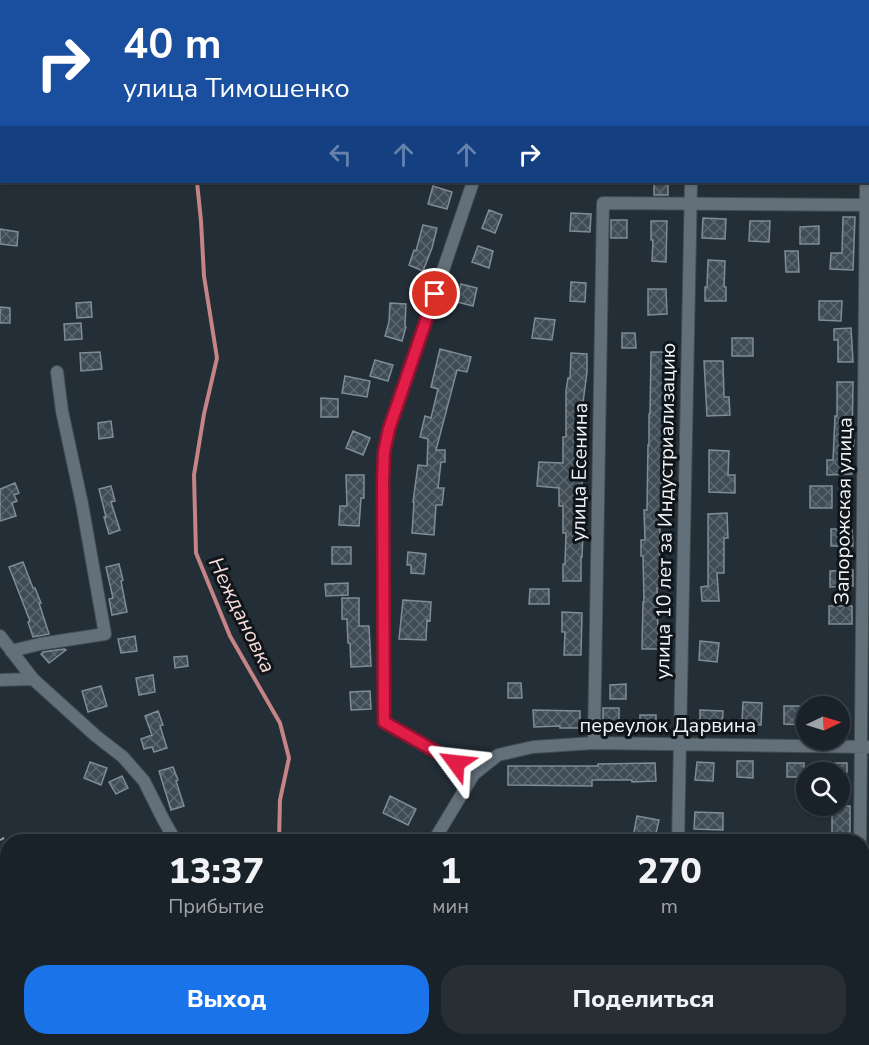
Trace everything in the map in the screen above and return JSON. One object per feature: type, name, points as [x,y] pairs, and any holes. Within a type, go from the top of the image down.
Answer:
[{"type":"street","points":[[438,834],[474,774],[384,722],[384,452],[389,429],[473,183]]},
{"type":"street","name":"улица 10 лет за Индустриализацию","points":[[678,834],[692,183]]},
{"type":"street","name":"Запорожская улица","points":[[860,834],[864,747],[868,205],[866,183]]},
{"type":"street","name":"улица Есенина","points":[[594,743],[603,202],[691,204]]},
{"type":"street","points":[[691,204],[868,205]]},
{"type":"street","points":[[11,651],[105,634],[82,504],[62,411],[57,372]]},
{"type":"street","points":[[0,636],[33,679],[96,736],[123,757],[144,781],[171,834]]},
{"type":"street","points":[[0,680],[33,679]]},
{"type":"street","name":"переулок Дарвина","points":[[474,774],[498,755],[533,747],[594,743],[864,747]]},
{"type":"building","points":[[654,183],[668,183],[668,195],[654,195]]},
{"type":"building","points":[[433,186],[452,192],[447,209],[428,204]]},
{"type":"building","points":[[489,210],[502,215],[495,233],[482,228]]},
{"type":"building","points":[[571,213],[591,214],[590,232],[570,231]]},
{"type":"building","points":[[843,217],[855,217],[853,270],[830,269],[831,253],[842,253]]},
{"type":"building","points":[[703,218],[726,219],[725,239],[702,238]]},
{"type":"building","points":[[611,220],[627,220],[627,238],[611,238]]},
{"type":"building","points":[[651,221],[667,221],[666,262],[652,261]]},
{"type":"building","points":[[750,221],[770,221],[769,242],[749,241]]},
{"type":"building","points":[[423,225],[437,228],[423,271],[409,265],[414,250],[416,251]]},
{"type":"building","points":[[819,226],[819,244],[800,244],[800,227]]},
{"type":"building","points":[[0,229],[18,232],[17,246],[0,244]]},
{"type":"building","points":[[478,246],[493,251],[489,268],[472,262]]},
{"type":"building","points":[[785,251],[798,251],[799,272],[786,272]]},
{"type":"building","points":[[708,260],[725,261],[726,301],[705,301]]},
{"type":"building","points":[[571,282],[586,283],[585,302],[570,301]]},
{"type":"building","points":[[461,284],[477,288],[473,306],[457,302]]},
{"type":"building","points":[[648,289],[666,289],[667,314],[648,315]]},
{"type":"building","points":[[819,301],[842,301],[841,321],[819,320]]},
{"type":"building","points":[[91,302],[92,317],[77,318],[76,303]]},
{"type":"building","points":[[390,303],[406,304],[406,327],[402,341],[385,336],[389,322]]},
{"type":"building","points":[[0,307],[10,308],[10,323],[0,323]]},
{"type":"building","points":[[535,318],[555,320],[552,340],[532,338]]},
{"type":"building","points":[[81,323],[82,339],[65,340],[64,324]]},
{"type":"building","points":[[851,328],[853,362],[838,362],[838,340],[834,340],[834,329]]},
{"type":"building","points":[[622,333],[635,333],[636,348],[622,348]]},
{"type":"building","points":[[732,338],[753,338],[753,356],[732,356]]},
{"type":"building","points":[[440,349],[471,357],[467,372],[457,370],[436,450],[445,450],[445,462],[441,462],[438,488],[444,488],[442,505],[436,505],[434,535],[412,533],[418,465],[427,466],[428,439],[420,437],[425,416],[431,418],[438,389],[431,387]]},
{"type":"building","points":[[100,352],[102,369],[81,371],[80,353]]},
{"type":"building","points":[[651,352],[664,352],[661,525],[659,588],[657,588],[659,649],[642,649],[644,602],[641,540],[645,540],[644,510],[647,510]]},
{"type":"building","points":[[571,353],[587,354],[582,410],[587,410],[587,428],[583,428],[581,581],[563,581],[566,533],[563,533],[563,506],[559,506],[559,488],[537,486],[539,462],[563,463],[563,437],[566,437],[566,391],[568,378],[570,378]]},
{"type":"building","points":[[375,360],[393,365],[388,381],[370,376]]},
{"type":"building","points":[[704,361],[723,361],[724,397],[729,397],[730,415],[707,416]]},
{"type":"building","points":[[345,376],[370,381],[367,397],[342,393]]},
{"type":"building","points":[[837,382],[853,382],[852,474],[827,475],[827,460],[833,460]]},
{"type":"building","points":[[321,398],[338,399],[338,417],[321,417]]},
{"type":"building","points":[[111,421],[113,437],[99,439],[98,423]]},
{"type":"building","points":[[353,431],[370,438],[363,455],[346,448]]},
{"type":"building","points":[[709,450],[729,451],[728,475],[735,475],[735,493],[709,492]]},
{"type":"building","points":[[346,475],[364,475],[364,498],[361,498],[359,526],[339,525],[340,506],[347,506]]},
{"type":"building","points":[[15,483],[19,493],[14,495],[17,501],[12,503],[16,516],[0,521],[0,489]]},
{"type":"building","points":[[111,486],[115,501],[111,502],[120,530],[109,534],[99,489]]},
{"type":"building","points":[[810,486],[832,486],[832,508],[810,508]]},
{"type":"building","points":[[727,513],[728,538],[724,538],[724,573],[717,573],[719,601],[702,601],[701,587],[708,586],[708,514]]},
{"type":"building","points":[[831,529],[852,529],[853,546],[831,546]]},
{"type":"building","points":[[332,547],[351,547],[351,564],[332,564]]},
{"type":"building","points":[[408,552],[426,554],[424,574],[411,573],[411,565],[407,565]]},
{"type":"building","points":[[23,562],[41,603],[39,603],[49,634],[33,637],[28,622],[30,621],[9,567]]},
{"type":"building","points":[[119,564],[127,612],[112,615],[109,599],[113,598],[106,567]]},
{"type":"building","points":[[853,570],[853,586],[830,587],[830,571]]},
{"type":"building","points":[[348,583],[348,595],[326,596],[325,584]]},
{"type":"building","points":[[530,589],[549,589],[549,604],[529,604]]},
{"type":"building","points":[[342,598],[359,598],[359,626],[369,626],[371,666],[351,667],[347,619],[342,619]]},
{"type":"building","points":[[403,600],[431,602],[426,640],[399,639]]},
{"type":"building","points":[[829,606],[852,606],[852,624],[829,624]]},
{"type":"building","points":[[562,612],[582,613],[581,655],[564,655],[565,632],[562,632]]},
{"type":"building","points":[[135,636],[137,651],[121,653],[118,639]]},
{"type":"building","points":[[700,641],[719,643],[717,662],[699,660]]},
{"type":"building","points":[[66,650],[49,663],[41,654],[43,652]]},
{"type":"building","points":[[187,656],[188,666],[175,668],[174,657]]},
{"type":"building","points":[[153,675],[155,692],[139,695],[136,678]]},
{"type":"building","points":[[508,683],[521,683],[522,698],[508,698]]},
{"type":"building","points":[[626,684],[626,699],[610,699],[610,685]]},
{"type":"building","points":[[101,686],[107,706],[88,712],[82,691]]},
{"type":"building","points":[[370,691],[371,709],[351,710],[350,692]]},
{"type":"building","points":[[743,702],[762,703],[761,725],[742,724]]},
{"type":"building","points":[[784,706],[796,706],[796,725],[784,724]]},
{"type":"building","points":[[603,708],[619,708],[619,727],[603,727]]},
{"type":"building","points":[[533,710],[580,711],[580,728],[534,727]]},
{"type":"building","points":[[700,710],[723,711],[722,728],[700,727]]},
{"type":"building","points":[[158,711],[167,748],[154,752],[152,747],[144,749],[141,739],[152,735],[145,716]]},
{"type":"building","points":[[640,715],[656,715],[656,729],[640,729]]},
{"type":"building","points":[[737,761],[753,761],[753,778],[737,777]]},
{"type":"building","points":[[90,762],[107,768],[101,785],[84,778]]},
{"type":"building","points":[[697,762],[714,763],[713,781],[695,780]]},
{"type":"building","points":[[655,763],[656,781],[592,780],[592,786],[508,785],[508,766],[598,766],[598,764]]},
{"type":"building","points":[[787,763],[796,763],[796,777],[787,777]]},
{"type":"building","points":[[173,767],[184,806],[171,810],[159,771]]},
{"type":"building","points":[[122,776],[128,788],[116,794],[109,782]]},
{"type":"building","points":[[390,796],[416,809],[408,825],[383,813]]},
{"type":"building","points":[[695,812],[723,813],[723,830],[694,829]]},
{"type":"building","points":[[637,816],[659,820],[656,834],[634,834]]},
{"type":"building","points":[[832,816],[850,816],[850,834],[832,834]]},
{"type":"waterway","name":"Неждановка","points":[[197,183],[204,276],[217,358],[204,414],[194,475],[196,553],[230,636],[280,723],[289,758],[280,800],[279,834]]},
{"type":"route","points":[[435,294],[389,429],[384,452],[384,722],[456,763]]}]
